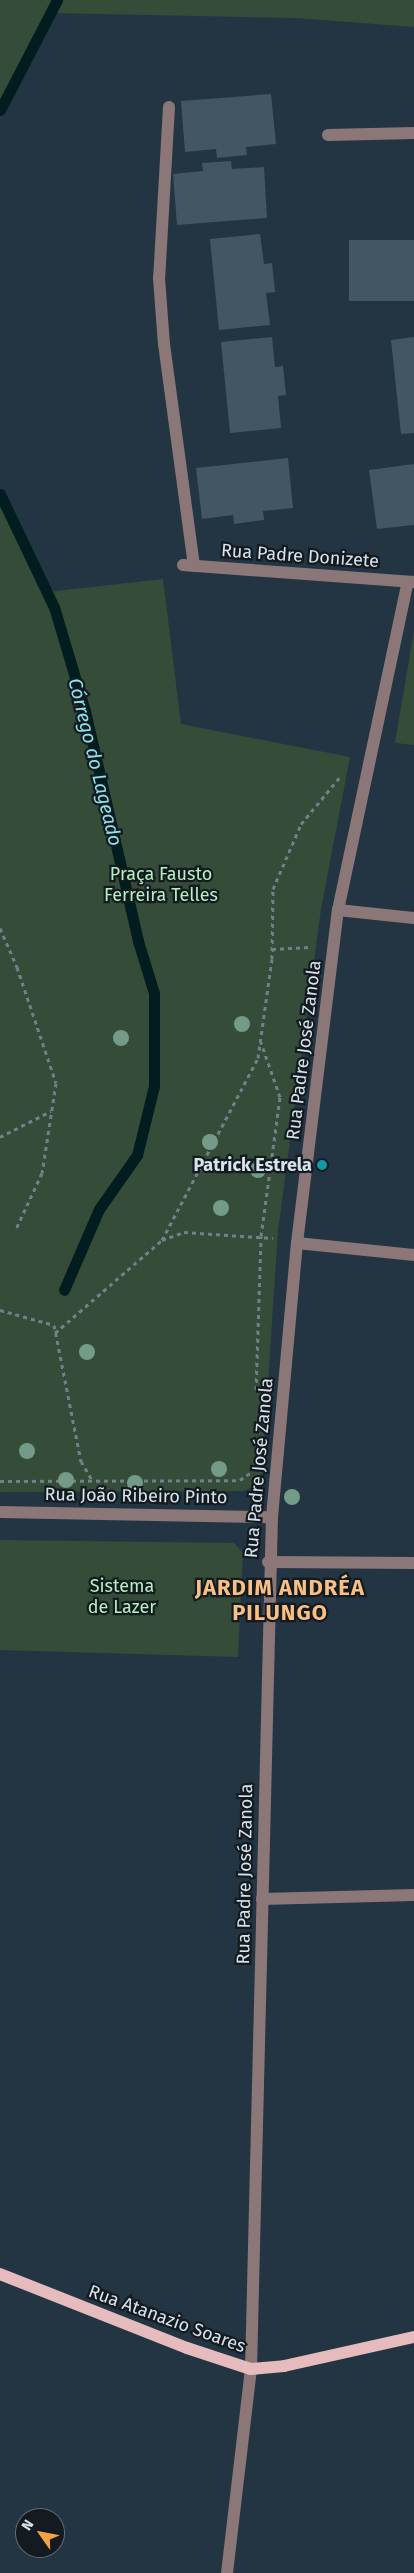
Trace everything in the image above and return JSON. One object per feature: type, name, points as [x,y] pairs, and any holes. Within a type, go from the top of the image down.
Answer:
[{"type":"main road","name":"Rua Atanazio Soares","points":[[0,2274],[187,2348],[251,2369],[284,2366],[414,2337]]},
{"type":"street","name":"Rua Padre Donizete","points":[[169,107],[159,278],[164,344],[188,565],[411,582]]},
{"type":"street","points":[[328,135],[414,133]]},
{"type":"street","name":"Rua Padre José Zanola","points":[[228,2573],[251,2369],[268,1562],[297,1243],[338,910],[411,582]]},
{"type":"street","points":[[338,910],[414,918]]},
{"type":"street","points":[[297,1243],[414,1256]]},
{"type":"street","name":"Rua João Ribeiro Pinto","points":[[0,1512],[272,1517]]},
{"type":"street","points":[[268,1562],[414,1563]]},
{"type":"street","points":[[262,1899],[414,1895]]},
{"type":"path","points":[[162,1240],[258,1058],[272,949],[274,889],[301,824]]},
{"type":"path","points":[[0,928],[17,967],[56,1084],[42,1173],[16,1229]]},
{"type":"path","points":[[272,949],[334,945]]},
{"type":"path","points":[[256,1399],[262,1236],[280,1097],[261,1042]]},
{"type":"path","points":[[0,1137],[51,1110]]},
{"type":"path","points":[[55,1333],[162,1240],[184,1232],[262,1236]]},
{"type":"path","points":[[0,1310],[54,1324],[82,1461],[93,1482]]},
{"type":"path","points":[[0,1481],[240,1480],[249,1476],[254,1467]]},
{"type":"green space","points":[[0,0],[414,0],[414,27],[296,18],[50,13],[0,111]]},
{"type":"green space","name":"Praça Fausto Ferreira Telles","points":[[0,494],[47,592],[163,579],[181,724],[350,757],[321,909],[278,1231],[262,1474],[255,1486],[244,1491],[0,1492]]},
{"type":"green space","points":[[414,630],[414,745],[395,743]]},
{"type":"green space","name":"Sistema de Lazer","points":[[0,1540],[234,1543],[243,1553],[238,1657],[0,1650]]},
{"type":"building","points":[[271,94],[276,144],[246,147],[247,155],[217,158],[216,149],[185,152],[181,101]]},
{"type":"building","points":[[231,161],[232,169],[264,167],[267,218],[177,225],[173,174],[203,171],[202,163]]},
{"type":"building","points":[[260,234],[264,264],[272,263],[275,292],[266,293],[270,325],[219,330],[210,239]]},
{"type":"building","points":[[349,240],[414,240],[414,301],[349,301]]},
{"type":"building","points":[[272,337],[275,367],[283,366],[286,395],[278,396],[281,428],[230,433],[221,342]]},
{"type":"building","points":[[414,337],[414,433],[401,434],[391,340]]},
{"type":"building","points":[[288,458],[293,508],[263,511],[264,520],[234,524],[233,515],[202,519],[196,468]]},
{"type":"building","points":[[414,464],[414,525],[377,529],[369,470]]},
{"type":"waterway","name":"Córrego do Lageado","points":[[0,110],[57,0]]},
{"type":"waterway","name":"Córrego do Lageado","points":[[0,494],[54,607],[85,711],[138,941],[154,993],[154,1086],[137,1155],[99,1209],[64,1290]]},
{"type":"place","name":"Patrick Estrela","points":[[322,1165]]},
{"type":"district","name":"JARDIM ANDRÉA PILUNGO","points":[[280,1600]]}]
